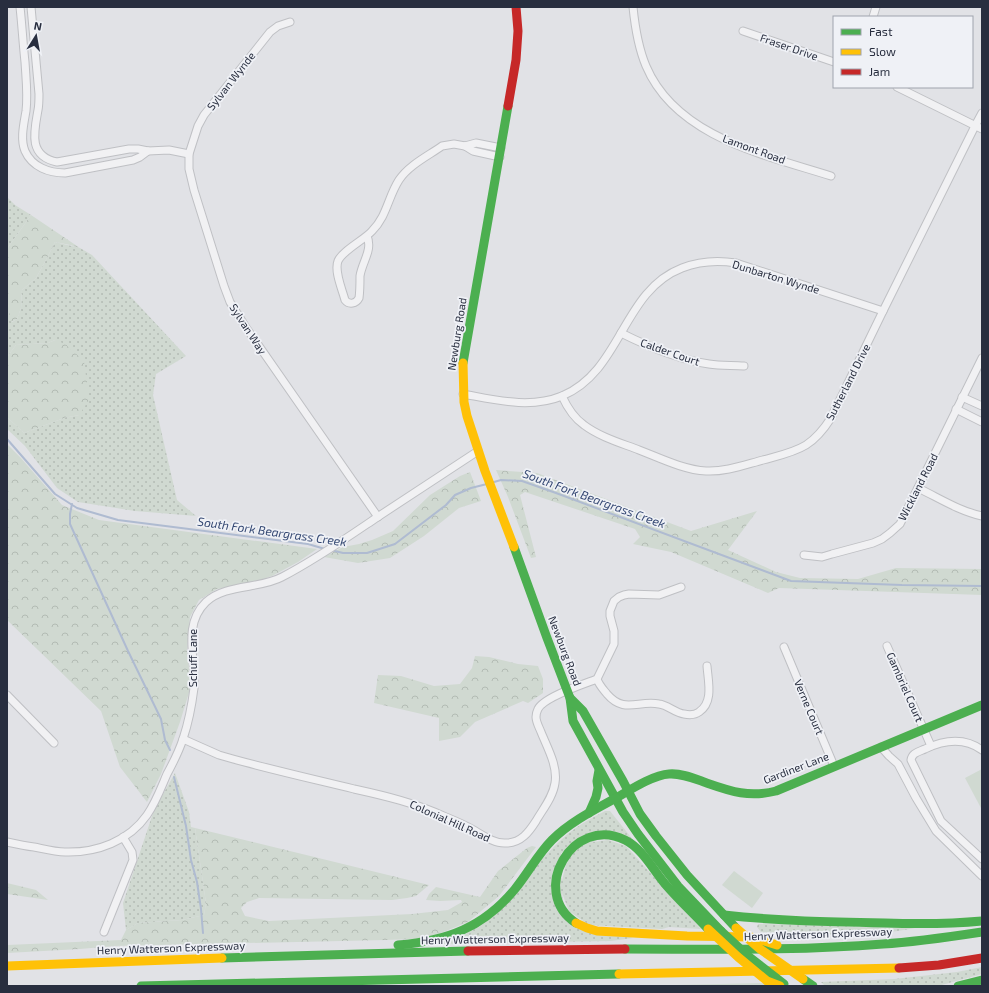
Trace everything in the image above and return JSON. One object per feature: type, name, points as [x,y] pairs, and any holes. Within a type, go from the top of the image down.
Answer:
[{"type":"main road","name":"Newburg Road","points":[[516,7],[518,31],[516,60],[462,367],[467,416],[492,491],[569,694],[572,721],[599,770],[623,812],[678,886],[721,931],[748,956],[786,986]]},
{"type":"main road","name":"Newburg Road","points":[[569,694],[583,711],[640,814],[686,874],[724,916],[760,950],[813,986]]},
{"type":"main road","name":"Gardiner Lane","points":[[323,955],[340,946],[422,943],[446,937],[467,928],[488,916],[499,907],[516,889],[552,841],[571,825],[589,813],[653,778],[671,774],[688,777],[746,794],[758,795],[769,793],[982,704]]},
{"type":"main road","points":[[589,813],[596,797],[599,770]]},
{"type":"main road","points":[[780,986],[768,981],[738,957],[708,929],[660,878],[639,851],[629,842],[614,836],[599,835],[583,840],[570,849],[564,856],[557,871],[557,897],[563,911],[578,925],[588,929],[604,932],[687,936],[751,937],[789,948]]},
{"type":"main road","points":[[724,916],[844,923],[932,924],[982,921]]},
{"type":"main road","name":"Henry Watterson Expressway","points":[[7,966],[323,955],[588,949],[714,950],[883,945],[932,940],[982,932]]},
{"type":"main road","points":[[141,986],[888,969],[939,965],[982,958]]},
{"type":"main road","points":[[431,979],[457,986]]},
{"type":"main road","points":[[958,986],[982,980]]},
{"type":"street","points":[[20,7],[27,88],[23,143],[24,149],[28,156],[37,166],[50,172],[65,173],[133,160],[148,151]]},
{"type":"street","points":[[31,7],[39,94],[34,137],[36,147],[43,156],[57,162],[129,149],[148,151],[169,150],[189,154]]},
{"type":"street","name":"Lamont Road","points":[[633,7],[634,22],[639,46],[646,67],[656,84],[679,110],[699,125],[733,144],[831,176]]},
{"type":"street","name":"Sylvan Wynde","points":[[189,154],[198,126],[204,115],[270,32],[278,26],[290,22]]},
{"type":"street","name":"Fraser Drive","points":[[743,31],[833,62]]},
{"type":"street","points":[[899,88],[982,129]]},
{"type":"street","name":"Sutherland Drive","points":[[562,396],[569,410],[578,420],[597,433],[681,466],[704,471],[723,470],[794,451],[806,446],[822,432],[831,418],[982,113]]},
{"type":"street","points":[[24,126],[35,127]]},
{"type":"street","points":[[367,236],[369,246],[360,276],[359,298],[355,303],[350,304],[345,300],[337,269],[337,262],[345,252],[367,236],[379,224],[398,181],[404,174],[442,146],[454,144],[465,146],[476,143],[500,152]]},
{"type":"street","name":"Sylvan Way","points":[[189,154],[189,169],[194,190],[230,302],[245,326],[378,517]]},
{"type":"street","name":"Dunbarton Wynde","points":[[464,394],[512,403],[527,403],[549,400],[572,391],[583,384],[604,362],[642,299],[655,284],[662,278],[679,269],[707,262],[726,262],[746,266],[883,311]]},
{"type":"street","name":"Calder Court","points":[[622,333],[636,340],[693,361],[711,365],[744,366]]},
{"type":"street","name":"Wickland Road","points":[[804,555],[822,557],[873,543],[882,539],[900,524],[982,358]]},
{"type":"street","points":[[962,396],[982,406]]},
{"type":"street","points":[[956,409],[982,422]]},
{"type":"street","name":"Schuff Lane","points":[[7,842],[54,851],[75,852],[97,849],[123,837],[138,826],[148,814],[159,793],[183,739],[190,712],[194,686],[192,648],[194,621],[199,610],[208,600],[235,589],[279,579],[325,552],[478,451]]},
{"type":"street","points":[[918,488],[968,512],[982,516]]},
{"type":"street","points":[[569,694],[597,679],[614,644],[614,631],[610,611],[614,602],[619,597],[624,594],[659,595],[681,587]]},
{"type":"street","name":"Gambriel Court","points":[[887,646],[931,746]]},
{"type":"street","name":"Verne Court","points":[[784,647],[834,766]]},
{"type":"street","points":[[597,679],[599,686],[612,700],[620,704],[658,703],[680,713],[691,715],[701,711],[708,702],[709,691],[707,666]]},
{"type":"street","name":"Colonial Hill Road","points":[[183,739],[219,755],[233,759],[402,800],[467,826],[492,840],[512,843],[523,837],[530,830],[550,799],[556,782],[553,763],[537,721],[537,710],[544,702],[569,694]]},
{"type":"street","points":[[7,695],[54,743]]},
{"type":"street","points":[[982,750],[974,745],[964,742],[946,741],[931,746],[911,757],[911,760],[941,821],[982,859]]},
{"type":"street","points":[[881,747],[898,764],[936,831],[982,876]]},
{"type":"street","points":[[104,932],[133,860],[132,852],[123,837]]},
{"type":"green space","points":[[7,197],[15,205],[31,215],[7,249]]},
{"type":"green space","points":[[31,215],[80,248],[55,242],[36,278],[22,290],[21,308],[17,319],[11,322],[7,298],[7,249]]},
{"type":"green space","points":[[55,242],[80,248],[92,255],[186,356],[156,374],[153,395],[177,500],[196,516],[135,511],[78,502],[57,488],[25,446],[7,429],[7,417],[24,433],[64,418],[79,415],[55,340],[48,343],[16,345],[7,357],[7,298],[12,322],[17,319],[21,308],[22,290],[36,278]]},
{"type":"green space","points":[[55,340],[65,344],[84,361],[89,400],[79,415],[64,418],[24,433],[7,417],[7,357],[16,345],[48,343]]},
{"type":"green space","points":[[7,444],[62,505],[99,520],[317,549],[298,562],[272,576],[248,584],[217,589],[199,600],[190,617],[187,651],[191,686],[180,722],[161,774],[147,802],[120,767],[101,711],[7,620]]},
{"type":"green space","points":[[496,470],[537,473],[691,531],[757,511],[728,550],[776,572],[800,578],[858,579],[896,568],[982,569],[982,595],[779,588],[768,593],[671,552],[633,544],[640,537],[635,529],[525,492],[520,495],[536,557],[531,558]]},
{"type":"green space","points":[[470,472],[481,501],[459,508],[424,536],[390,558],[358,563],[324,557],[343,547],[372,540],[393,531],[430,495],[460,476]]},
{"type":"green space","points":[[475,656],[489,657],[518,664],[538,666],[543,679],[543,693],[528,703],[523,701],[475,722],[460,737],[439,741],[439,718],[374,703],[378,675],[401,676],[434,686],[460,684],[472,668]]},
{"type":"green space","points":[[982,769],[982,810],[965,778]]},
{"type":"green space","points":[[175,773],[189,812],[191,827],[195,828],[206,903],[204,915],[182,920],[138,923],[126,930],[123,903],[154,810]]},
{"type":"green space","points":[[605,811],[610,811],[634,841],[617,833],[561,853],[563,916],[633,938],[611,941],[440,944],[466,934],[562,839],[589,819]]},
{"type":"green space","points":[[195,828],[429,885],[416,896],[392,900],[259,898],[247,902],[241,908],[245,916],[269,921],[412,914],[448,910],[462,902],[461,900],[426,900],[429,894],[436,887],[480,897],[498,871],[527,848],[532,846],[536,847],[499,896],[468,922],[436,935],[415,939],[114,946],[7,953],[7,945],[121,940],[126,930],[138,923],[182,920],[204,915],[206,903]]},
{"type":"green space","points":[[608,840],[626,846],[701,929],[669,927],[662,929],[589,925],[569,911],[560,888],[568,857],[586,843]]},
{"type":"green space","points":[[734,871],[763,893],[752,908],[722,885]]},
{"type":"green space","points":[[7,883],[36,890],[48,900],[7,894]]},
{"type":"green space","points":[[758,924],[915,928],[877,933],[819,934],[761,932],[757,927]]},
{"type":"green space","points":[[982,967],[982,974],[938,986],[825,986],[821,982],[894,979],[957,972]]},
{"type":"green space","points":[[763,983],[768,986],[630,986]]},
{"type":"waterway","name":"South Fork Beargrass Creek","points":[[7,439],[55,494],[77,508],[118,520],[308,544],[325,549]]},
{"type":"waterway","name":"South Fork Beargrass Creek","points":[[494,482],[501,480],[522,481],[791,581],[982,586]]},
{"type":"waterway","name":"South Fork Beargrass Creek","points":[[331,550],[343,553],[367,553],[395,544],[446,505],[455,495],[471,488],[487,484]]},
{"type":"waterway","points":[[72,504],[70,524],[161,719],[165,740],[170,750]]},
{"type":"waterway","points":[[174,777],[186,826],[191,860],[197,882],[203,933]]},
{"type":"traffic: fast","points":[[463,363],[508,106]]},
{"type":"traffic: fast","points":[[514,547],[570,698],[573,721],[623,812],[638,834],[678,886],[721,931]]},
{"type":"traffic: fast","points":[[570,698],[583,711],[640,814],[687,875],[736,928]]},
{"type":"traffic: fast","points":[[616,798],[649,780],[669,774],[687,776],[722,788],[748,794],[776,791],[982,705]]},
{"type":"traffic: fast","points":[[589,813],[596,797],[599,770]]},
{"type":"traffic: fast","points":[[398,945],[433,940],[448,936],[463,930],[491,913],[515,889],[542,851],[552,840],[582,817],[616,798]]},
{"type":"traffic: fast","points":[[576,923],[562,909],[556,893],[557,876],[563,860],[574,847],[589,838],[606,835],[625,840],[637,849],[666,885],[708,929]]},
{"type":"traffic: fast","points":[[724,915],[784,920],[909,924],[982,921]]},
{"type":"traffic: fast","points":[[721,931],[748,956],[784,984]]},
{"type":"traffic: fast","points":[[625,949],[818,948],[908,942],[982,932]]},
{"type":"traffic: fast","points":[[222,958],[468,951]]},
{"type":"traffic: fast","points":[[141,986],[619,974]]},
{"type":"traffic: fast","points":[[803,979],[813,986]]},
{"type":"traffic: fast","points":[[958,986],[982,980]]},
{"type":"traffic: slow","points":[[463,363],[464,402],[467,416],[485,471],[514,547]]},
{"type":"traffic: slow","points":[[576,923],[597,931],[687,936],[751,937],[777,945]]},
{"type":"traffic: slow","points":[[736,928],[760,949],[803,979]]},
{"type":"traffic: slow","points":[[708,929],[767,981],[780,986]]},
{"type":"traffic: slow","points":[[7,966],[222,958]]},
{"type":"traffic: slow","points":[[619,974],[899,968]]},
{"type":"traffic: jam","points":[[508,106],[516,60],[518,31],[516,7]]},
{"type":"traffic: jam","points":[[468,951],[625,949]]},
{"type":"traffic: jam","points":[[899,968],[939,965],[982,958]]}]
